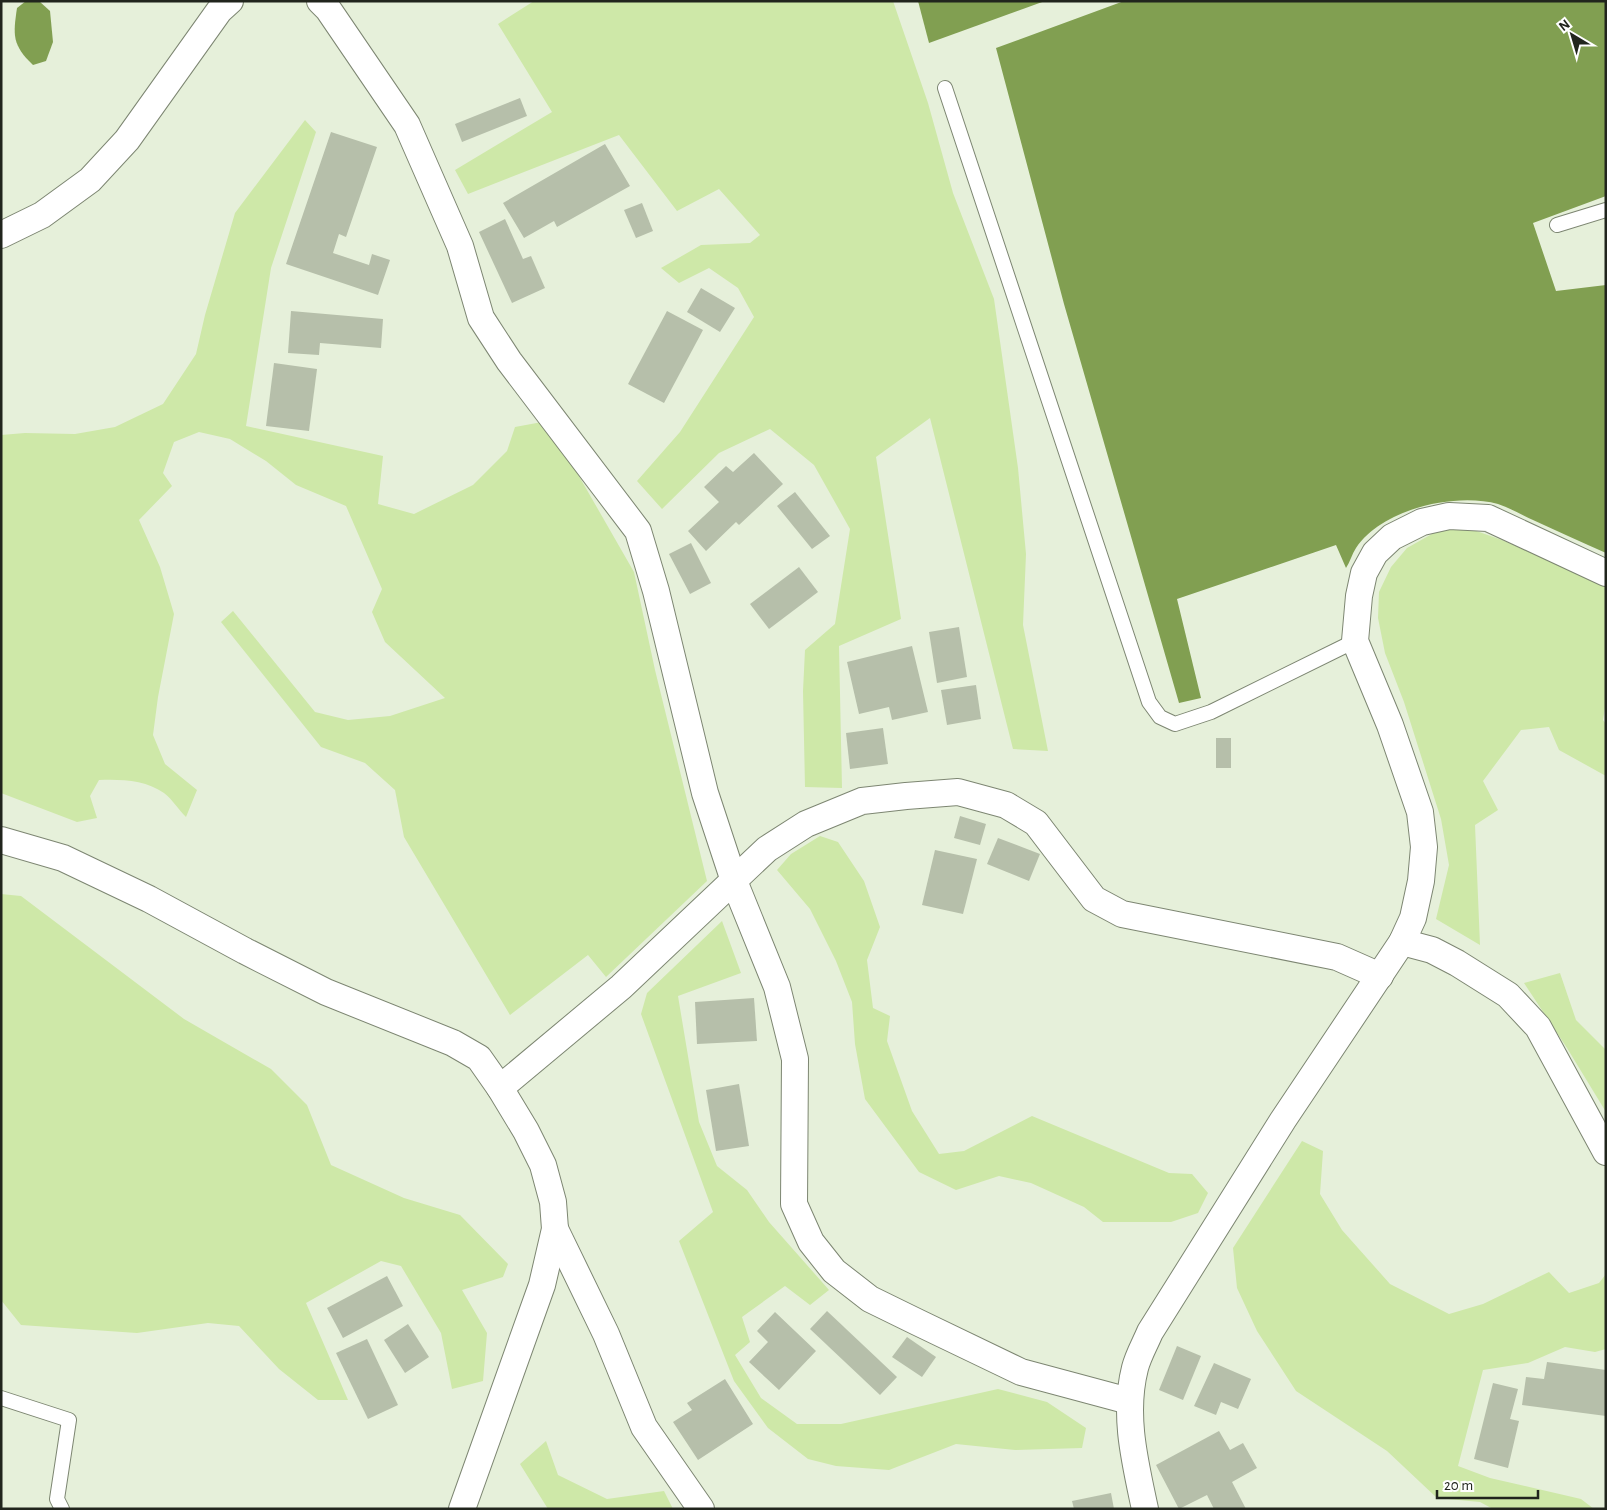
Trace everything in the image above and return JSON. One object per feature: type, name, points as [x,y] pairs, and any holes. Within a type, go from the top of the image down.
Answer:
[{"type":"street","points":[[1,235],[42,215],[90,180],[126,140],[219,11],[230,1]]},
{"type":"street","points":[[320,1],[328,9],[407,125],[460,246],[481,318],[509,361],[638,531],[656,591],[705,792],[734,881],[777,987],[795,1059],[794,1204],[811,1242],[834,1270],[870,1299],[1021,1372],[1130,1401]]},
{"type":"street","points":[[1145,1509],[1133,1453],[1130,1401],[1136,1366],[1150,1332],[1283,1120],[1402,942],[1413,918],[1422,881],[1424,847],[1420,812],[1390,725],[1355,641],[1359,596],[1364,572],[1375,553],[1392,537],[1422,522],[1450,516],[1488,518],[1606,574]]},
{"type":"street","points":[[500,1088],[621,987],[767,849],[806,824],[862,802],[906,796],[958,792],[1006,805],[1036,823],[1094,899],[1122,914],[1337,957],[1380,976]]},
{"type":"street","points":[[1,840],[63,858],[149,899],[326,992],[453,1043],[479,1058],[500,1088],[526,1131],[543,1165],[553,1202],[555,1229],[542,1285],[462,1509]]},
{"type":"street","points":[[1402,942],[1432,950],[1508,994],[1538,1027],[1606,1152]]},
{"type":"street","points":[[555,1229],[606,1334],[644,1427],[701,1509]]},
{"type":"lane","points":[[945,88],[1149,702],[1154,710],[1160,717],[1175,724],[1211,712],[1355,641]]},
{"type":"lane","points":[[1557,225],[1606,210]]},
{"type":"lane","points":[[1,1398],[69,1420],[58,1499],[62,1509]]},
{"type":"shaded area","points":[[26,1],[39,1],[50,11],[53,42],[46,61],[33,65],[21,51],[15,33],[17,8]]},
{"type":"shaded area","points":[[534,1],[893,1],[928,103],[953,193],[994,299],[1018,468],[1026,554],[1023,625],[1048,751],[1013,749],[930,418],[876,457],[901,619],[839,646],[842,788],[805,787],[803,691],[805,650],[835,624],[850,529],[814,465],[770,429],[719,453],[662,509],[637,481],[680,432],[754,317],[738,288],[709,268],[679,283],[661,268],[701,245],[750,243],[760,235],[719,189],[677,211],[619,135],[468,194],[455,170],[552,112],[498,24]]},
{"type":"shaded area","points":[[918,1],[1045,1],[929,43]]},
{"type":"shaded area","points":[[1124,1],[1606,1],[1606,196],[1533,223],[1556,291],[1606,285],[1606,553],[1498,504],[1461,500],[1441,502],[1401,514],[1383,523],[1368,534],[1356,548],[1346,568],[1336,545],[1177,599],[1201,698],[1179,703],[1064,304],[996,48]]},
{"type":"shaded area","points":[[305,120],[316,132],[271,268],[246,426],[383,456],[378,504],[414,514],[473,485],[507,451],[515,427],[542,422],[568,457],[634,572],[655,670],[707,881],[606,977],[588,955],[510,1015],[404,837],[395,790],[365,763],[321,747],[221,622],[233,611],[315,712],[348,720],[390,716],[445,698],[385,642],[372,612],[382,589],[346,506],[296,485],[266,461],[230,439],[199,432],[174,442],[163,473],[172,486],[139,520],[160,567],[174,614],[158,697],[153,735],[165,764],[197,790],[186,817],[164,793],[149,785],[133,781],[99,780],[90,796],[97,818],[77,822],[1,793],[1,435],[25,433],[75,434],[115,427],[163,404],[196,354],[205,315],[235,213]]},
{"type":"shaded area","points":[[1465,527],[1502,540],[1606,586],[1606,702],[1603,720],[1606,724],[1606,776],[1559,750],[1549,727],[1521,730],[1483,781],[1498,810],[1475,825],[1480,945],[1436,919],[1449,865],[1441,819],[1404,702],[1385,653],[1378,618],[1379,592],[1391,567],[1407,548],[1439,530]]},
{"type":"shaded area","points":[[820,836],[838,842],[864,881],[880,927],[867,960],[873,1008],[890,1016],[887,1041],[912,1111],[939,1154],[964,1151],[1032,1116],[1169,1173],[1192,1174],[1208,1193],[1198,1213],[1171,1222],[1103,1222],[1084,1207],[1031,1183],[999,1176],[956,1190],[919,1172],[865,1099],[855,1044],[852,1002],[836,961],[810,909],[777,870],[791,854]]},
{"type":"shaded area","points":[[1,894],[21,896],[184,1019],[271,1069],[307,1105],[331,1165],[404,1198],[460,1215],[508,1264],[503,1277],[462,1290],[487,1333],[483,1381],[452,1389],[441,1333],[401,1266],[381,1261],[306,1303],[348,1400],[318,1400],[279,1369],[239,1326],[208,1323],[137,1333],[21,1325],[1,1300]]},
{"type":"shaded area","points":[[722,921],[741,973],[678,996],[699,1122],[717,1166],[747,1190],[769,1222],[829,1290],[810,1305],[785,1286],[742,1317],[750,1342],[735,1355],[761,1398],[797,1424],[841,1424],[998,1389],[1047,1402],[1086,1428],[1082,1448],[1015,1450],[956,1444],[889,1470],[836,1466],[808,1459],[768,1428],[734,1381],[679,1241],[713,1212],[641,1014],[647,993]]},
{"type":"shaded area","points":[[1560,973],[1576,1020],[1606,1050],[1606,1112],[1524,983]]},
{"type":"shaded area","points":[[1302,1141],[1323,1151],[1320,1194],[1342,1230],[1390,1284],[1449,1314],[1483,1304],[1549,1272],[1569,1293],[1599,1283],[1606,1274],[1606,1349],[1595,1352],[1565,1347],[1528,1363],[1483,1370],[1458,1466],[1490,1478],[1581,1499],[1594,1509],[1493,1509],[1480,1502],[1437,1498],[1387,1451],[1296,1391],[1257,1331],[1237,1288],[1233,1248]]},
{"type":"shaded area","points":[[546,1441],[558,1475],[607,1499],[664,1491],[673,1509],[548,1509],[520,1464]]},
{"type":"building","points":[[520,98],[527,116],[462,142],[455,124]]},
{"type":"building","points":[[331,132],[377,147],[346,237],[339,234],[333,253],[369,265],[372,254],[390,260],[378,295],[286,264]]},
{"type":"building","points":[[605,144],[630,186],[557,227],[554,221],[524,238],[503,203]]},
{"type":"building","points":[[642,203],[653,231],[636,238],[624,210]]},
{"type":"building","points":[[505,219],[523,259],[531,256],[545,288],[512,303],[479,232]]},
{"type":"building","points":[[701,288],[735,308],[720,332],[687,312]]},
{"type":"building","points":[[291,311],[383,319],[381,348],[320,343],[319,355],[288,353]]},
{"type":"building","points":[[667,311],[703,330],[664,403],[628,384]]},
{"type":"building","points":[[274,363],[317,369],[309,431],[266,426]]},
{"type":"building","points":[[754,453],[783,484],[739,525],[736,522],[706,551],[688,531],[719,502],[704,487],[726,466],[733,472]]},
{"type":"building","points":[[795,492],[830,536],[812,549],[777,506]]},
{"type":"building","points":[[691,543],[711,583],[690,594],[669,554]]},
{"type":"building","points":[[799,567],[818,592],[769,629],[750,604]]},
{"type":"building","points":[[959,627],[967,677],[937,683],[929,632]]},
{"type":"building","points":[[912,646],[928,712],[892,720],[889,707],[859,714],[847,662]]},
{"type":"building","points":[[976,685],[981,719],[947,725],[941,690]]},
{"type":"building","points":[[883,728],[888,764],[850,769],[846,733]]},
{"type":"building","points":[[1216,738],[1231,738],[1231,768],[1216,768]]},
{"type":"building","points":[[960,816],[986,824],[980,845],[954,838]]},
{"type":"building","points":[[998,838],[1040,854],[1029,881],[987,864]]},
{"type":"building","points":[[935,850],[977,859],[963,914],[922,905]]},
{"type":"building","points":[[754,998],[757,1041],[697,1044],[695,1002]]},
{"type":"building","points":[[739,1084],[749,1146],[716,1151],[706,1090]]},
{"type":"building","points":[[387,1276],[403,1306],[343,1338],[327,1308]]},
{"type":"building","points":[[827,1311],[897,1377],[880,1395],[810,1329]]},
{"type":"building","points":[[775,1312],[816,1351],[779,1390],[749,1362],[768,1342],[757,1331]]},
{"type":"building","points":[[408,1324],[429,1357],[405,1373],[384,1340]]},
{"type":"building","points":[[907,1337],[936,1357],[922,1377],[892,1357]]},
{"type":"building","points":[[367,1339],[398,1405],[368,1419],[336,1353]]},
{"type":"building","points":[[1177,1346],[1201,1356],[1183,1400],[1159,1390]]},
{"type":"building","points":[[1547,1362],[1606,1370],[1606,1416],[1522,1405],[1526,1377],[1544,1379]]},
{"type":"building","points":[[1214,1363],[1251,1379],[1238,1409],[1221,1402],[1216,1415],[1194,1406]]},
{"type":"building","points":[[725,1379],[753,1424],[698,1460],[673,1422],[692,1410],[687,1403]]},
{"type":"building","points":[[1493,1383],[1518,1389],[1510,1419],[1519,1421],[1508,1468],[1474,1459]]},
{"type":"building","points":[[1219,1431],[1230,1450],[1243,1443],[1257,1468],[1232,1482],[1246,1509],[1214,1509],[1207,1495],[1179,1509],[1156,1465]]},
{"type":"building","points":[[1111,1493],[1114,1509],[1074,1509],[1072,1501]]}]
